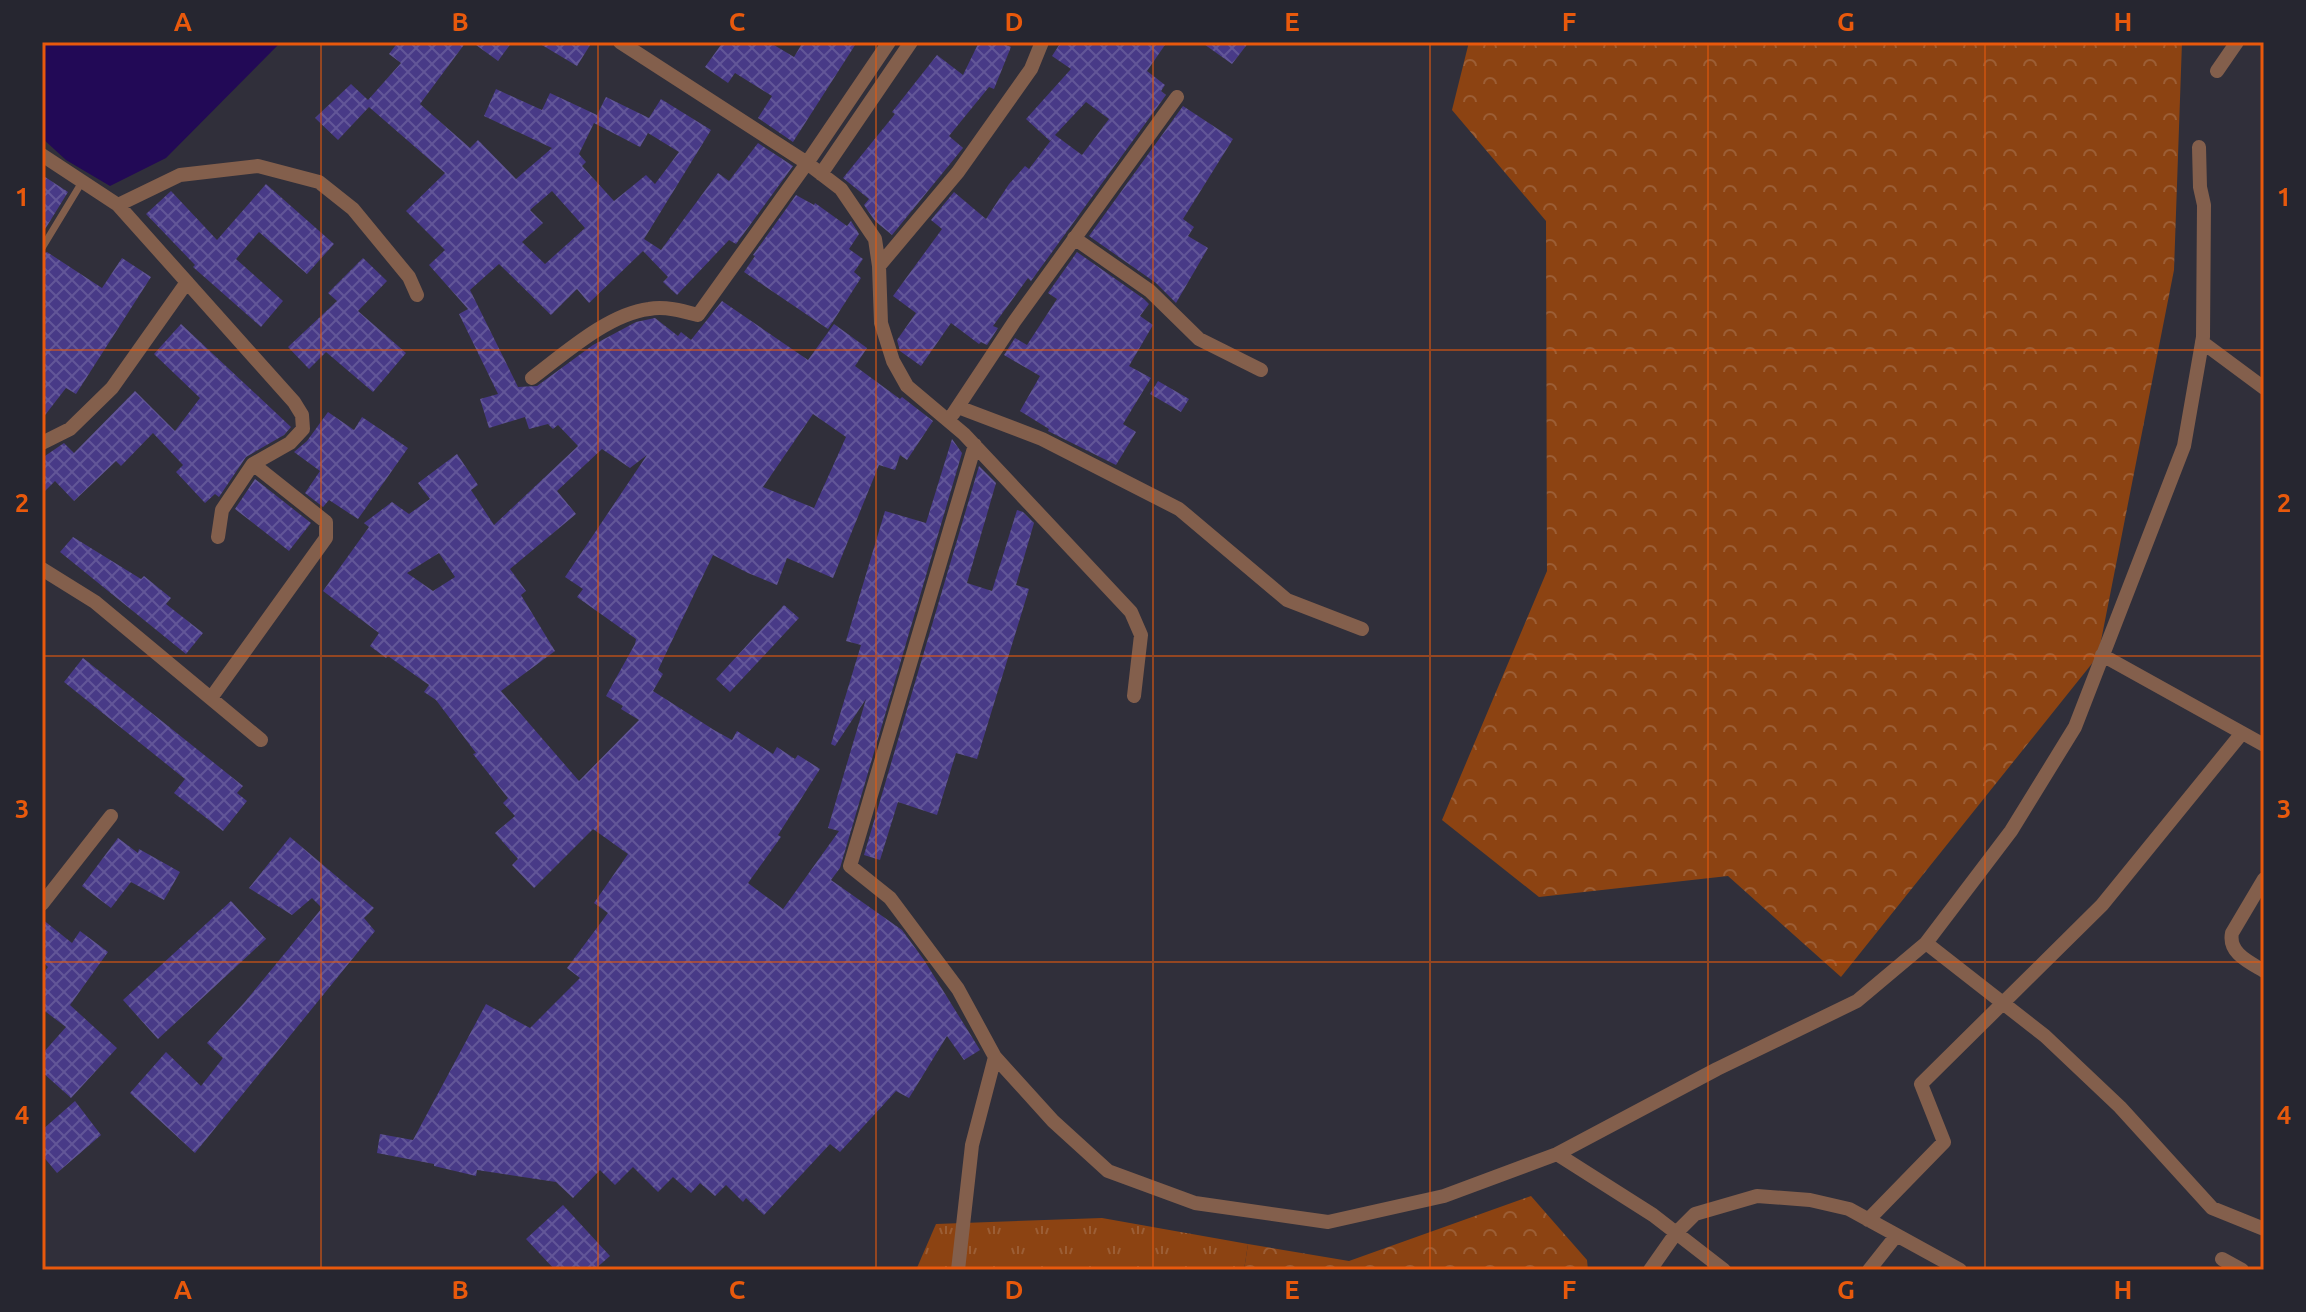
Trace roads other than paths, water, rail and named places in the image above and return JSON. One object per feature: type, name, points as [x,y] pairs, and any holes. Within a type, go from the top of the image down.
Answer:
[{"type":"street","points":[[620,42],[807,163],[841,189],[875,239],[881,323],[893,361],[907,386],[975,445],[1131,612],[1141,635],[1134,696]]},
{"type":"street","points":[[532,378],[613,321],[649,309],[698,315],[889,42]]},
{"type":"street","points":[[821,174],[911,42]]},
{"type":"street","points":[[879,266],[958,172],[1031,69],[1042,42]]},
{"type":"street","points":[[2217,71],[2237,42]]},
{"type":"street","points":[[948,421],[1074,238],[1177,97]]},
{"type":"street","points":[[975,445],[850,866],[890,898],[958,989],[995,1057],[1053,1121],[1108,1171],[1195,1203],[1328,1222],[1444,1196],[1557,1154],[1717,1069],[1857,1001],[1926,943],[2011,831],[2075,727],[2184,446],[2202,342],[2204,205],[2200,187],[2199,147]]},
{"type":"street","points":[[42,155],[118,205],[294,402],[302,415],[303,429],[290,443],[253,464],[222,510],[218,537]]},
{"type":"street","points":[[118,205],[180,175],[258,166],[319,182],[353,209],[409,277],[417,295]]},
{"type":"street","points":[[1074,238],[1150,291],[1199,339],[1261,370]]},
{"type":"street","points":[[42,443],[70,429],[112,388],[187,282]]},
{"type":"street","points":[[2202,342],[2264,388]]},
{"type":"street","points":[[958,407],[1042,439],[1179,509],[1287,600],[1362,629]]},
{"type":"street","points":[[211,698],[326,538],[326,522],[253,464]]},
{"type":"street","points":[[42,569],[95,602],[261,740]]},
{"type":"street","points":[[2102,655],[2263,742]]},
{"type":"street","points":[[1868,1220],[1944,1142],[1921,1084],[2102,905],[2242,733]]},
{"type":"street","points":[[42,904],[111,816]]},
{"type":"street","points":[[2264,879],[2230,941],[2233,949],[2264,971]]},
{"type":"street","points":[[1926,943],[2045,1036],[2120,1107],[2212,1208],[2264,1229]]},
{"type":"street","points":[[958,1270],[972,1145],[995,1057]]},
{"type":"street","points":[[1557,1154],[1676,1233],[1724,1270]]},
{"type":"street","points":[[1650,1270],[1676,1233],[1695,1214],[1757,1196],[1810,1200],[1849,1209],[1960,1270]]},
{"type":"street","points":[[1869,1270],[1896,1236]]},
{"type":"street","points":[[2222,1259],[2242,1270]]},
{"type":"lane","points":[[42,248],[82,182]]}]
